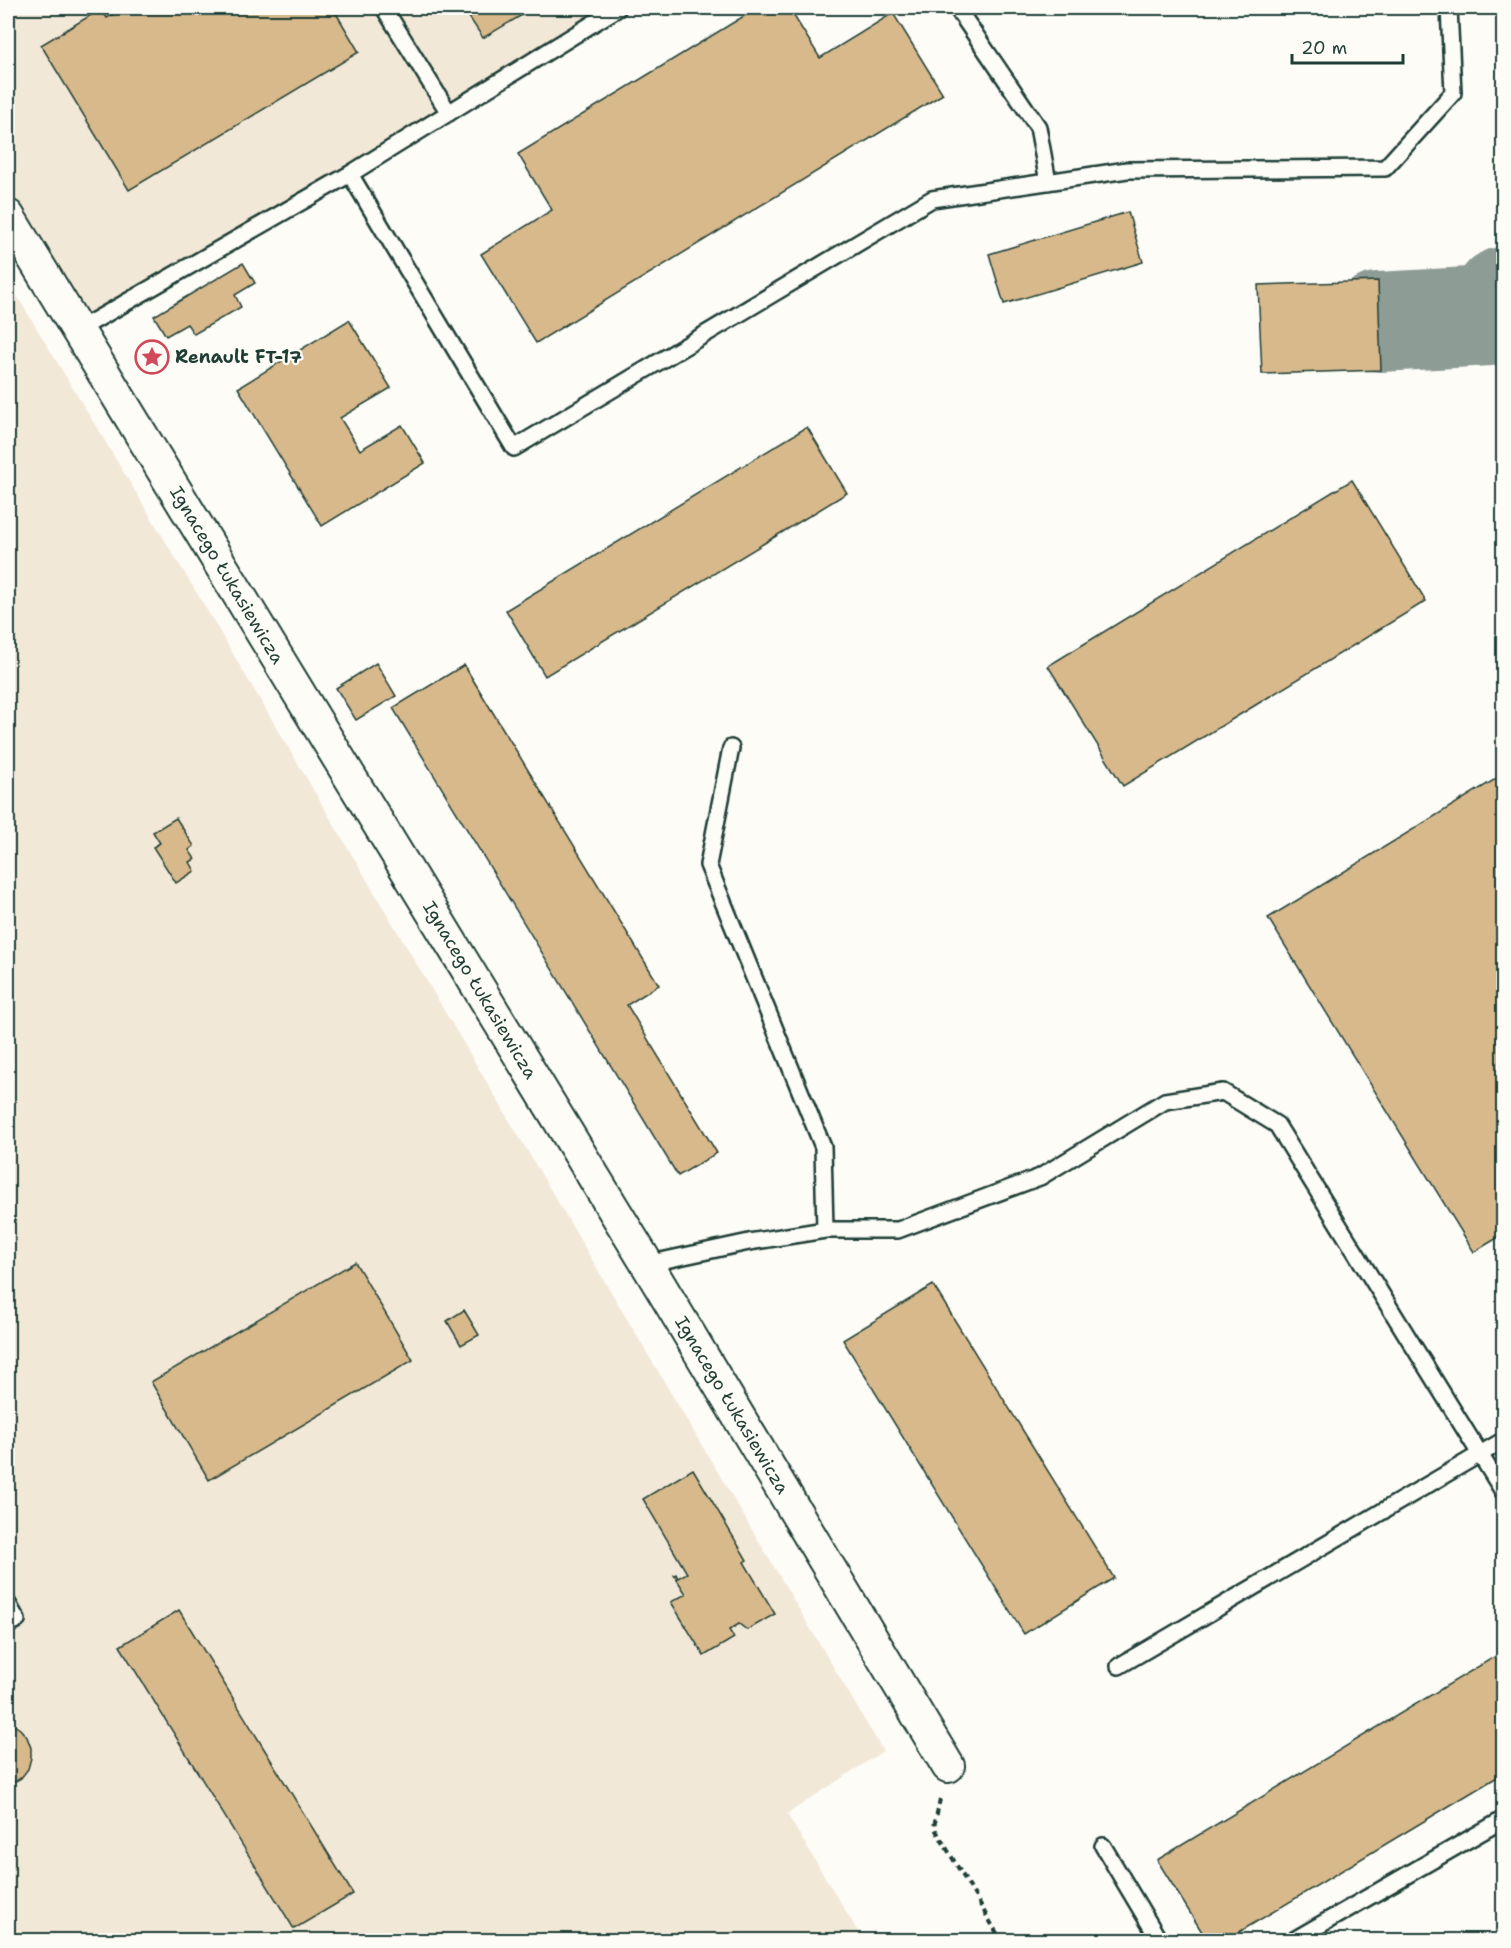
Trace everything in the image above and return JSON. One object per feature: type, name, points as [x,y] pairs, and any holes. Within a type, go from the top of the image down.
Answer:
[{"type":"street","name":"Ignacego Łukasiewicza","points":[[8,216],[646,1263],[948,1766]]},
{"type":"lane","points":[[384,8],[449,114]]},
{"type":"lane","points":[[78,330],[350,174],[618,8]]},
{"type":"lane","points":[[957,8],[1038,127],[1048,182]]},
{"type":"lane","points":[[350,174],[514,448],[932,199],[1127,170],[1384,168],[1453,93],[1449,8]]},
{"type":"lane","points":[[731,748],[708,865],[823,1147],[825,1230]]},
{"type":"lane","points":[[646,1263],[749,1242],[825,1230],[898,1230],[1040,1177],[1165,1101],[1223,1092],[1277,1125],[1503,1493]]},
{"type":"lane","points":[[1119,1666],[1503,1440]]},
{"type":"lane","points":[[8,1604],[17,1620],[8,1625]]},
{"type":"lane","points":[[1294,1941],[1503,1819]]},
{"type":"lane","points":[[1102,1846],[1159,1941]]},
{"type":"path","points":[[948,1766],[933,1827],[1002,1941]]},
{"type":"shaded area","points":[[8,8],[618,8],[78,330],[8,216]]},
{"type":"shaded area","points":[[8,281],[198,595],[883,1751],[787,1814],[863,1940],[8,1940]]},
{"type":"building","points":[[125,8],[333,8],[359,52],[129,190],[41,45],[101,9],[107,18]]},
{"type":"building","points":[[463,8],[534,8],[483,38]]},
{"type":"building","points":[[757,8],[789,8],[820,58],[893,13],[943,94],[536,343],[481,254],[552,210],[518,154]]},
{"type":"building","points":[[1128,212],[1143,262],[1004,304],[989,254]]},
{"type":"building","points":[[243,263],[255,283],[235,295],[241,307],[194,334],[187,324],[166,336],[154,316]]},
{"type":"building","points":[[1378,281],[1381,370],[1262,374],[1258,285]]},
{"type":"building","points":[[349,320],[391,388],[340,418],[360,450],[402,425],[425,463],[322,526],[238,388]]},
{"type":"building","points":[[807,427],[847,493],[545,676],[506,610]]},
{"type":"building","points":[[1352,480],[1426,601],[1123,786],[1048,666]]},
{"type":"building","points":[[376,663],[396,696],[356,720],[336,688]]},
{"type":"building","points":[[464,665],[659,985],[627,1005],[717,1153],[678,1176],[393,708]]},
{"type":"building","points":[[1502,775],[1504,1234],[1474,1252],[1268,918]]},
{"type":"building","points":[[176,818],[194,846],[189,850],[195,859],[190,862],[195,871],[176,883],[153,847],[160,843],[153,832]]},
{"type":"building","points":[[355,1262],[413,1360],[209,1480],[151,1382]]},
{"type":"building","points":[[933,1285],[1114,1578],[1024,1634],[843,1340]]},
{"type":"building","points":[[464,1310],[479,1335],[461,1345],[447,1321]]},
{"type":"building","points":[[693,1469],[747,1560],[744,1562],[775,1614],[747,1630],[739,1624],[729,1630],[734,1638],[704,1656],[671,1602],[686,1594],[674,1575],[676,1574],[678,1578],[687,1573],[643,1499]]},
{"type":"building","points":[[179,1610],[353,1894],[294,1929],[120,1646]]},
{"type":"building","points":[[1504,1651],[1504,1773],[1226,1940],[1207,1940],[1157,1860]]},
{"type":"building","points":[[8,1721],[27,1737],[31,1748],[31,1758],[28,1769],[21,1778],[8,1786]]},
{"type":"taxiway","points":[[1379,322],[1489,316],[1504,297]]},
{"type":"place","name":"Renault FT-17","points":[[152,357]]}]
